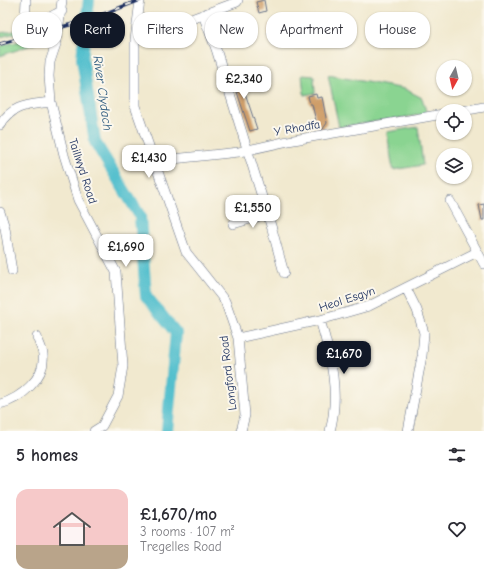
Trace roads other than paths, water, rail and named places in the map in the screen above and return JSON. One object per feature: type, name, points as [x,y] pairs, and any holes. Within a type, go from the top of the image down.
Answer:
[{"type":"street","points":[[26,0],[25,20],[30,23],[47,20],[55,13],[62,10]]},
{"type":"street","name":"Taillwyd Road","points":[[62,0],[62,10],[57,41],[50,62],[49,76],[51,102],[64,155],[78,200],[116,272],[123,366],[118,396],[102,426],[94,431]]},
{"type":"street","name":"Longford Road","points":[[138,12],[140,0]]},
{"type":"street","points":[[197,17],[237,2],[238,0]]},
{"type":"street","points":[[203,15],[216,49],[284,273]]},
{"type":"street","name":"Longford Road","points":[[135,48],[135,106],[186,252],[225,301],[238,338],[246,415],[240,431]]},
{"type":"street","points":[[0,125],[3,112],[20,106],[51,102]]},
{"type":"street","points":[[472,109],[484,107]]},
{"type":"street","name":"Y Rhodfa","points":[[154,160],[239,152],[306,136],[436,115]]},
{"type":"street","points":[[452,204],[484,264]]},
{"type":"street","points":[[0,212],[5,228],[12,271]]},
{"type":"street","points":[[233,224],[267,214]]},
{"type":"street","name":"Heol Esgyn","points":[[238,338],[320,320],[369,306],[477,252]]},
{"type":"street","points":[[406,288],[417,310],[424,333],[422,356],[408,431]]},
{"type":"street","points":[[320,320],[332,365],[334,419],[330,431]]},
{"type":"street","points":[[0,404],[5,403],[28,389],[41,373],[43,356],[37,337]]},
{"type":"waterway","name":"River Clydach","points":[[89,0],[82,58],[95,142],[140,216],[146,296],[176,333],[167,431]]},
{"type":"railway","points":[[0,44],[91,19],[140,0]]}]
